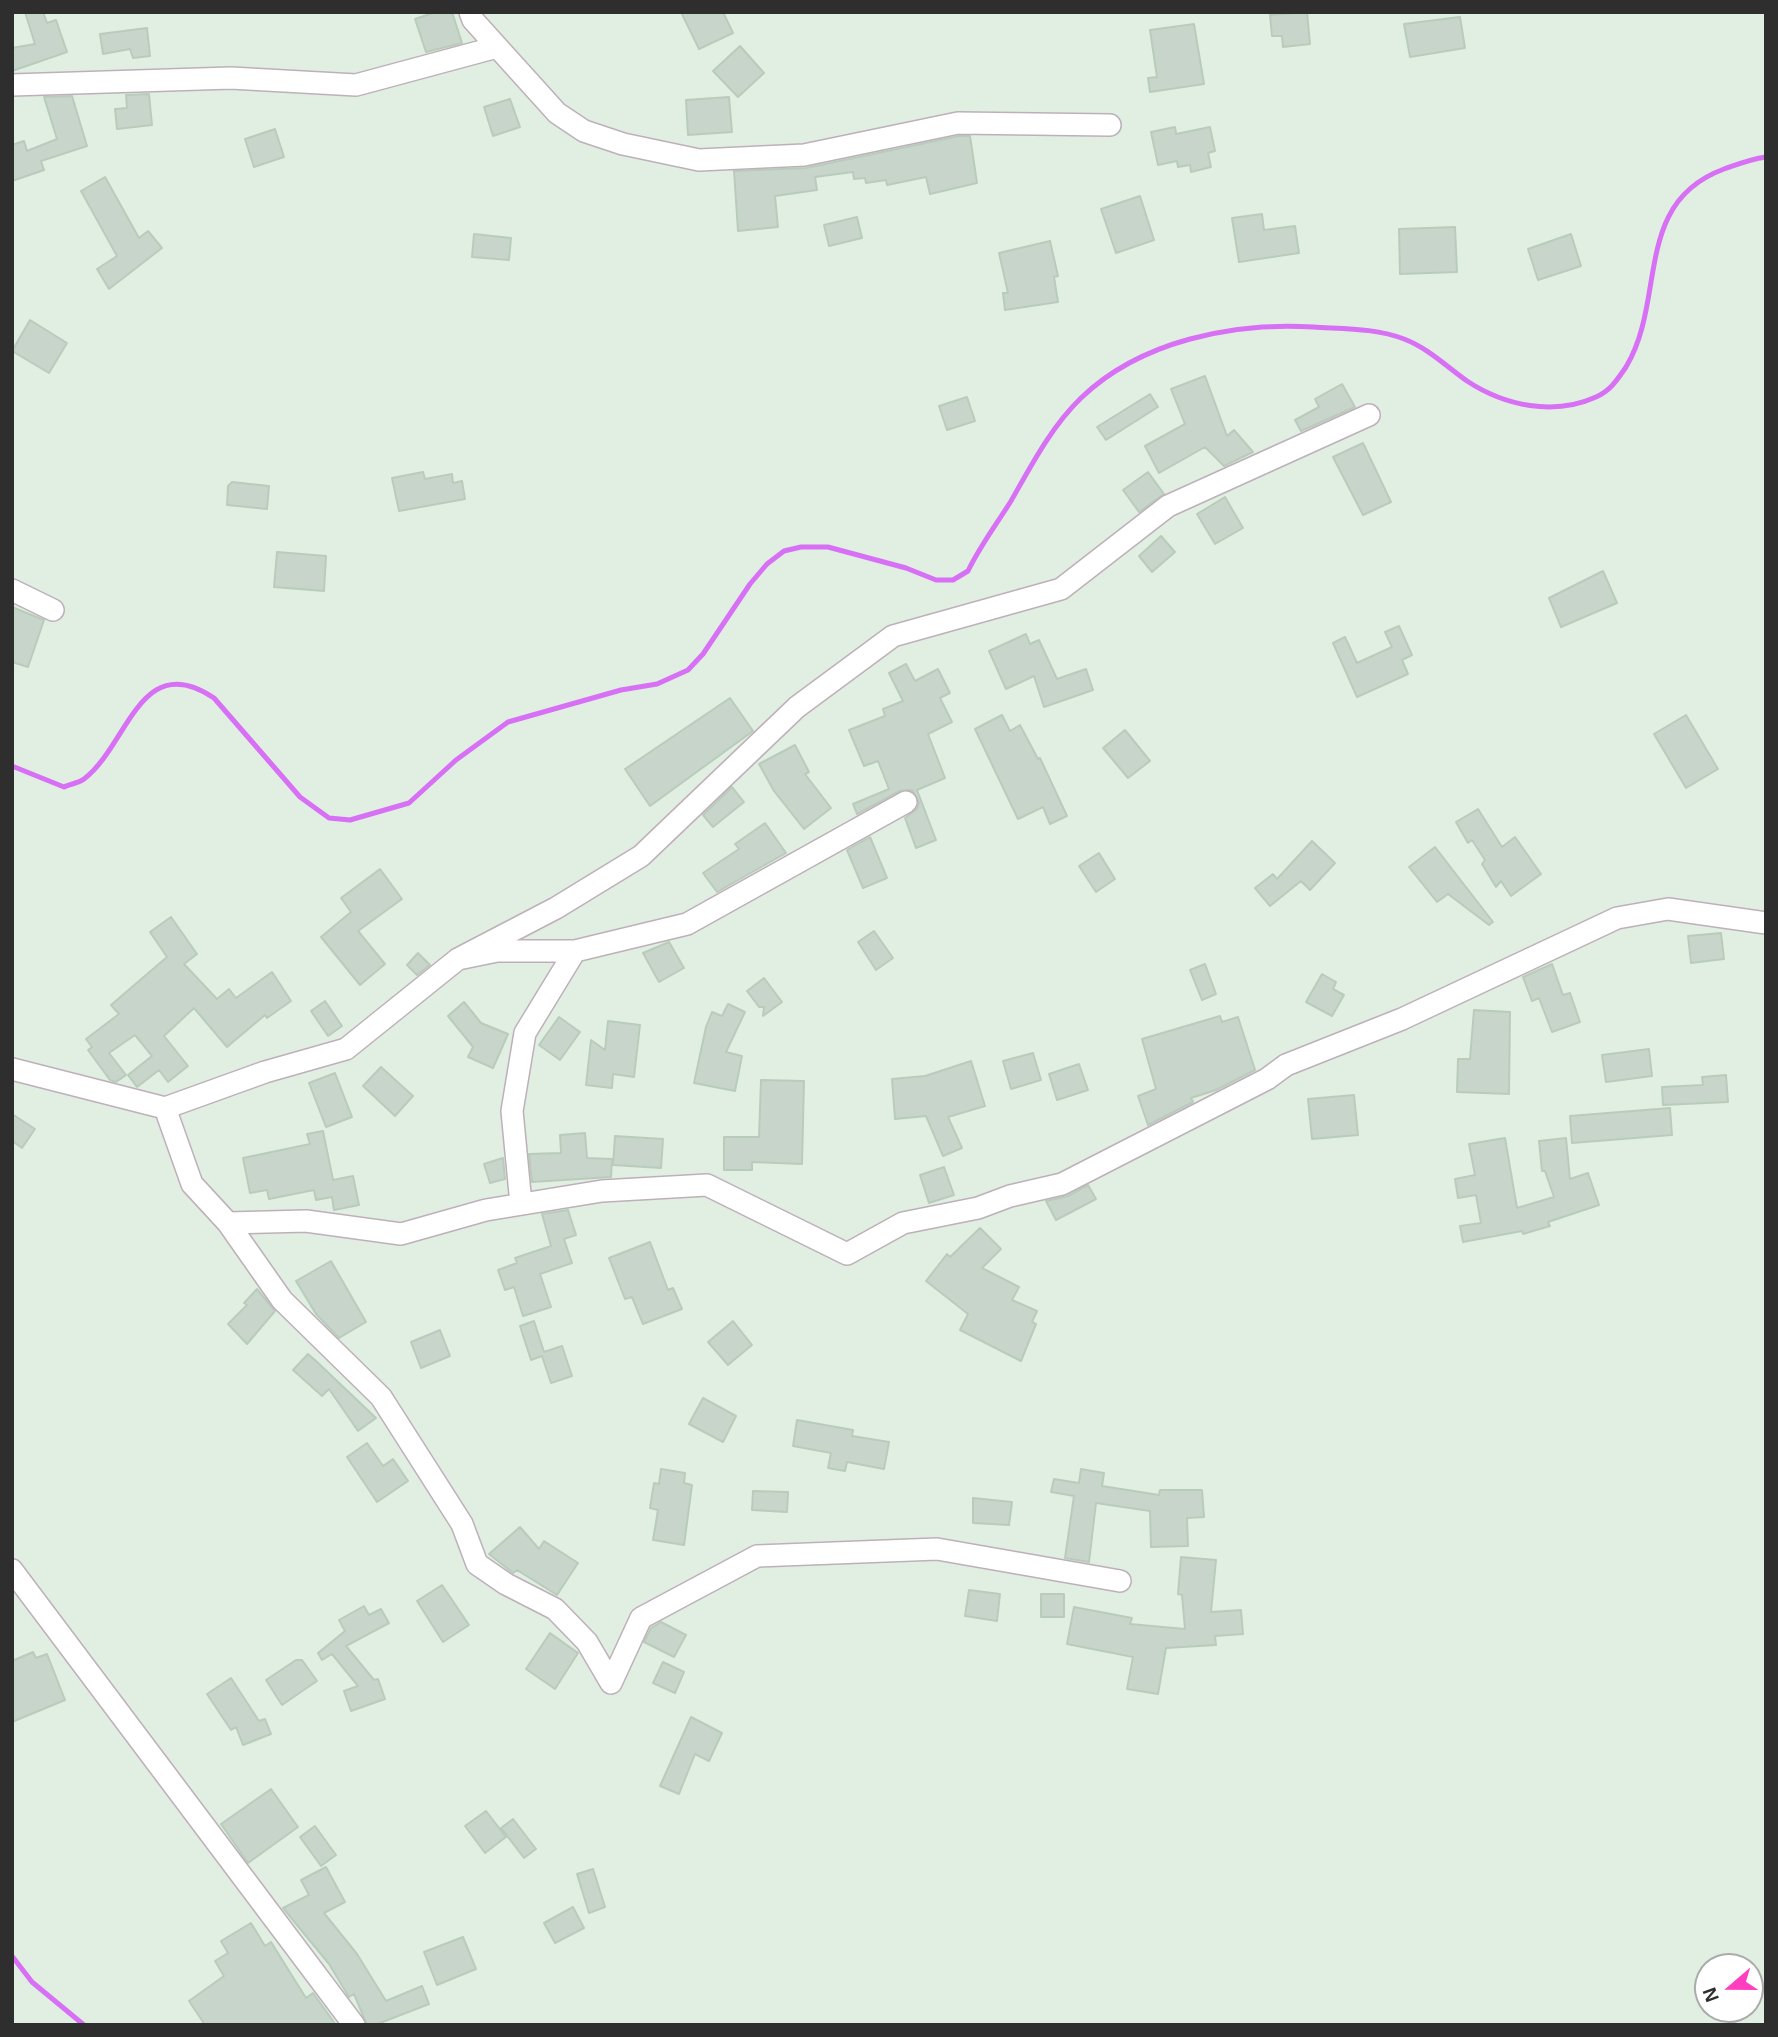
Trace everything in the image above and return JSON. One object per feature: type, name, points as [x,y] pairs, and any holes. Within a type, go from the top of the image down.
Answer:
[{"type":"street","points":[[470,12],[473,20],[557,113],[584,131],[623,144],[699,160],[804,155],[958,123],[1110,125]]},
{"type":"street","points":[[12,85],[231,78],[356,85],[497,47]]},
{"type":"street","points":[[12,1069],[165,1108],[265,1072],[346,1049],[457,959],[556,908],[641,856],[797,707],[893,636],[1061,589],[1168,506],[1369,415]]},
{"type":"street","points":[[12,590],[52,610]]},
{"type":"street","points":[[457,959],[497,951],[575,951],[687,924],[906,802]]},
{"type":"street","points":[[229,1223],[306,1221],[401,1234],[486,1210],[521,1204],[602,1191],[706,1185],[847,1255],[891,1228],[915,1219],[978,1208],[1010,1196],[1062,1184],[1267,1079],[1286,1065],[1402,1019],[1617,918],[1668,909],[1766,923]]},
{"type":"street","points":[[521,1204],[512,1111],[525,1033],[575,951]]},
{"type":"street","points":[[165,1108],[192,1184],[229,1223],[282,1300],[382,1396],[462,1524],[477,1564],[506,1584],[555,1609],[587,1642],[611,1683],[641,1618],[757,1556],[937,1549],[1120,1581]]},
{"type":"street","points":[[12,1570],[354,2025]]},
{"type":"building","points":[[25,12],[43,12],[47,23],[56,20],[67,52],[12,71],[12,48],[35,44]]},
{"type":"building","points":[[436,12],[452,12],[462,43],[426,52],[415,19]]},
{"type":"building","points":[[681,12],[723,12],[733,33],[699,49]]},
{"type":"building","points":[[1307,12],[1310,44],[1283,47],[1282,36],[1272,36],[1270,15]]},
{"type":"building","points":[[1460,17],[1465,48],[1410,57],[1404,24]]},
{"type":"building","points":[[1194,24],[1204,84],[1150,92],[1148,78],[1157,77],[1150,30]]},
{"type":"building","points":[[147,28],[150,56],[133,58],[130,49],[103,54],[100,34]]},
{"type":"building","points":[[740,46],[764,73],[738,97],[713,71]]},
{"type":"building","points":[[149,94],[152,125],[117,129],[115,109],[127,108],[126,95]]},
{"type":"building","points":[[72,96],[87,146],[41,161],[44,170],[12,181],[12,145],[24,141],[27,151],[57,139],[44,97]]},
{"type":"building","points":[[729,97],[732,132],[688,135],[686,100]]},
{"type":"building","points":[[510,99],[520,127],[493,136],[484,107]]},
{"type":"building","points":[[1175,127],[1176,134],[1210,127],[1215,151],[1208,153],[1211,167],[1191,172],[1190,165],[1178,167],[1177,161],[1158,165],[1151,132]]},
{"type":"building","points":[[275,129],[284,157],[254,167],[245,139]]},
{"type":"building","points":[[959,136],[970,136],[977,183],[930,194],[926,177],[887,185],[886,180],[866,183],[865,178],[854,179],[853,172],[815,177],[817,190],[775,196],[778,227],[738,231],[734,171],[806,168]]},
{"type":"building","points":[[105,177],[139,238],[148,231],[162,248],[109,289],[97,269],[117,256],[81,191]]},
{"type":"building","points":[[1140,196],[1154,240],[1116,253],[1101,209]]},
{"type":"building","points":[[1262,214],[1264,230],[1295,226],[1299,253],[1239,262],[1232,218]]},
{"type":"building","points":[[857,217],[862,238],[829,246],[824,225]]},
{"type":"building","points":[[1455,227],[1457,272],[1400,274],[1399,229]]},
{"type":"building","points":[[474,234],[511,238],[509,260],[472,257]]},
{"type":"building","points":[[1571,234],[1581,266],[1538,280],[1528,249]]},
{"type":"building","points":[[1050,241],[1058,276],[1054,277],[1058,302],[1005,310],[1003,293],[1008,293],[999,253]]},
{"type":"building","points":[[30,320],[67,343],[49,373],[12,351]]},
{"type":"building","points":[[1205,376],[1227,436],[1234,430],[1253,452],[1224,466],[1205,447],[1159,473],[1145,446],[1185,424],[1171,389]]},
{"type":"building","points":[[1342,384],[1355,407],[1301,431],[1295,420],[1319,407],[1315,399]]},
{"type":"building","points":[[1150,394],[1158,407],[1106,440],[1097,427]]},
{"type":"building","points":[[967,397],[975,421],[947,430],[939,406]]},
{"type":"building","points":[[1363,443],[1391,502],[1363,515],[1333,457]]},
{"type":"building","points":[[423,472],[425,479],[452,474],[453,483],[462,481],[465,499],[399,511],[392,478]]},
{"type":"building","points":[[1148,472],[1164,494],[1139,512],[1123,490]]},
{"type":"building","points":[[232,482],[269,486],[267,509],[227,505],[228,486]]},
{"type":"building","points":[[1225,497],[1243,528],[1215,544],[1197,514]]},
{"type":"building","points":[[1161,536],[1175,552],[1152,572],[1139,556]]},
{"type":"building","points":[[277,552],[326,556],[324,591],[274,587]]},
{"type":"building","points":[[1603,571],[1617,603],[1561,627],[1549,598]]},
{"type":"building","points":[[12,607],[44,620],[28,667],[12,662]]},
{"type":"building","points":[[1399,626],[1412,655],[1402,660],[1408,674],[1357,697],[1333,643],[1345,637],[1357,663],[1392,647],[1385,632]]},
{"type":"building","points":[[1026,634],[1030,644],[1039,640],[1057,679],[1086,669],[1093,690],[1044,707],[1034,676],[1006,689],[989,651]]},
{"type":"building","points":[[906,664],[915,681],[938,669],[950,693],[940,698],[952,722],[928,734],[945,778],[917,790],[936,840],[916,848],[905,818],[917,809],[919,803],[912,790],[900,791],[857,814],[853,804],[889,789],[878,761],[864,766],[849,730],[885,716],[883,709],[903,701],[889,673]]},
{"type":"building","points":[[730,698],[753,731],[650,806],[625,769]]},
{"type":"building","points":[[1002,715],[1010,731],[1020,725],[1038,759],[1040,758],[1067,816],[1050,824],[1043,807],[1018,819],[975,729]]},
{"type":"building","points":[[1686,715],[1718,769],[1686,788],[1654,734]]},
{"type":"building","points":[[1125,730],[1150,761],[1128,778],[1103,748]]},
{"type":"building","points":[[795,745],[809,772],[805,774],[831,808],[804,829],[774,791],[759,764]]},
{"type":"building","points":[[732,787],[744,802],[713,827],[703,815]]},
{"type":"building","points":[[1478,809],[1502,847],[1515,837],[1541,874],[1511,896],[1501,881],[1496,887],[1482,864],[1485,860],[1472,840],[1468,843],[1456,822]]},
{"type":"building","points":[[765,823],[786,853],[717,892],[703,873],[739,849],[735,844]]},
{"type":"building","points":[[870,837],[887,878],[863,888],[847,850]]},
{"type":"building","points":[[1312,841],[1335,863],[1310,890],[1301,881],[1270,906],[1255,888],[1273,874],[1277,879]]},
{"type":"building","points":[[1435,847],[1493,922],[1489,925],[1448,894],[1437,902],[1409,867]]},
{"type":"building","points":[[1099,853],[1115,879],[1096,892],[1079,866]]},
{"type":"building","points":[[380,869],[402,899],[358,931],[385,964],[360,985],[321,937],[351,912],[341,898]]},
{"type":"building","points":[[171,917],[197,954],[184,964],[217,999],[229,989],[236,998],[272,972],[291,1001],[267,1018],[265,1015],[227,1047],[194,1008],[164,1036],[188,1066],[168,1082],[159,1070],[137,1087],[128,1075],[152,1056],[135,1035],[109,1053],[126,1075],[116,1082],[110,1080],[88,1050],[92,1047],[86,1039],[119,1014],[111,1005],[167,957],[150,932]]},
{"type":"building","points":[[874,931],[893,958],[876,970],[858,942]]},
{"type":"building","points":[[1721,933],[1724,959],[1691,963],[1688,936]]},
{"type":"building","points":[[669,942],[684,968],[659,982],[643,953]]},
{"type":"building","points":[[418,953],[430,965],[417,975],[407,965]]},
{"type":"building","points":[[1205,964],[1216,994],[1202,1000],[1190,970]]},
{"type":"building","points":[[1552,964],[1563,995],[1570,993],[1580,1022],[1552,1032],[1539,998],[1532,1001],[1523,977]]},
{"type":"building","points":[[1322,974],[1336,982],[1333,989],[1344,995],[1332,1016],[1306,1002]]},
{"type":"building","points":[[764,978],[782,1002],[763,1016],[764,1007],[759,1007],[747,991]]},
{"type":"building","points":[[325,1001],[342,1026],[328,1036],[311,1011]]},
{"type":"building","points":[[464,1002],[481,1023],[508,1034],[493,1068],[468,1057],[473,1047],[448,1016]]},
{"type":"building","points":[[728,1004],[745,1012],[726,1052],[742,1056],[735,1091],[694,1083],[706,1027],[712,1012],[722,1016]]},
{"type":"building","points":[[1474,1010],[1510,1012],[1509,1094],[1457,1092],[1458,1059],[1470,1059]]},
{"type":"building","points":[[1220,1016],[1222,1022],[1238,1017],[1255,1070],[1216,1090],[1191,1098],[1193,1102],[1148,1125],[1138,1096],[1156,1089],[1142,1039]]},
{"type":"building","points":[[559,1017],[580,1032],[560,1060],[539,1045]]},
{"type":"building","points":[[608,1021],[640,1025],[634,1077],[613,1074],[612,1088],[586,1085],[591,1040],[605,1050]]},
{"type":"building","points":[[1649,1049],[1652,1076],[1606,1082],[1602,1055]]},
{"type":"building","points":[[1033,1053],[1041,1080],[1011,1089],[1003,1061]]},
{"type":"building","points":[[971,1061],[985,1106],[948,1117],[962,1148],[943,1156],[926,1116],[895,1119],[892,1079],[925,1076]]},
{"type":"building","points":[[1079,1064],[1088,1090],[1057,1100],[1049,1074]]},
{"type":"building","points":[[381,1067],[413,1096],[395,1116],[363,1086]]},
{"type":"building","points":[[335,1073],[352,1117],[326,1127],[309,1083]]},
{"type":"building","points":[[1726,1075],[1728,1102],[1663,1105],[1662,1087],[1703,1085],[1702,1077]]},
{"type":"building","points":[[761,1080],[804,1081],[802,1164],[752,1162],[752,1170],[724,1170],[724,1137],[759,1137]]},
{"type":"building","points":[[1354,1095],[1358,1135],[1312,1139],[1308,1099]]},
{"type":"building","points":[[1670,1108],[1672,1135],[1572,1143],[1570,1116]]},
{"type":"building","points":[[12,1114],[35,1129],[22,1148],[12,1141]]},
{"type":"building","points":[[323,1131],[333,1180],[353,1176],[359,1205],[334,1210],[332,1197],[316,1200],[314,1190],[269,1199],[267,1190],[250,1193],[243,1158],[310,1144],[307,1134]]},
{"type":"building","points":[[585,1133],[587,1158],[612,1159],[611,1177],[532,1182],[529,1154],[561,1153],[560,1135]]},
{"type":"building","points":[[615,1136],[663,1139],[661,1168],[613,1165]]},
{"type":"building","points":[[1505,1138],[1517,1208],[1554,1197],[1545,1171],[1542,1171],[1539,1141],[1566,1138],[1570,1179],[1588,1173],[1599,1205],[1548,1222],[1550,1226],[1523,1234],[1522,1231],[1463,1242],[1460,1226],[1481,1223],[1476,1195],[1458,1198],[1455,1179],[1475,1175],[1469,1144]]},
{"type":"building","points":[[503,1158],[505,1179],[490,1183],[484,1164]]},
{"type":"building","points":[[944,1167],[954,1195],[929,1203],[920,1175]]},
{"type":"building","points":[[1088,1185],[1096,1199],[1056,1220],[1046,1201],[1068,1196]]},
{"type":"building","points":[[568,1210],[576,1235],[564,1239],[572,1263],[540,1274],[551,1307],[523,1316],[514,1287],[505,1290],[498,1270],[517,1263],[515,1258],[551,1246],[542,1214]]},
{"type":"building","points":[[980,1228],[1001,1249],[982,1268],[1019,1287],[1012,1300],[1037,1311],[1032,1322],[1036,1324],[1021,1361],[960,1330],[968,1314],[926,1281],[947,1254],[950,1257]]},
{"type":"building","points":[[650,1242],[668,1290],[673,1288],[682,1309],[643,1324],[632,1297],[625,1299],[609,1258]]},
{"type":"building","points":[[331,1261],[366,1322],[339,1338],[316,1314],[296,1281]]},
{"type":"building","points":[[257,1289],[275,1311],[247,1344],[228,1324],[247,1305],[244,1303]]},
{"type":"building","points":[[534,1321],[544,1352],[562,1346],[572,1376],[551,1383],[542,1356],[531,1360],[520,1326]]},
{"type":"building","points":[[733,1321],[752,1345],[728,1365],[708,1342]]},
{"type":"building","points":[[440,1330],[450,1356],[421,1368],[411,1342]]},
{"type":"building","points":[[308,1354],[376,1418],[358,1431],[329,1389],[322,1396],[293,1370]]},
{"type":"building","points":[[703,1398],[736,1416],[723,1442],[689,1424]]},
{"type":"building","points":[[797,1420],[853,1430],[852,1436],[889,1442],[884,1469],[847,1462],[845,1471],[828,1468],[831,1453],[793,1446]]},
{"type":"building","points":[[367,1443],[383,1466],[393,1459],[408,1481],[377,1502],[347,1457]]},
{"type":"building","points":[[661,1469],[685,1473],[684,1483],[692,1485],[684,1545],[653,1540],[658,1510],[650,1508],[654,1483],[659,1484]]},
{"type":"building","points":[[1081,1469],[1104,1473],[1102,1486],[1159,1495],[1160,1490],[1202,1490],[1204,1517],[1187,1518],[1188,1546],[1151,1547],[1150,1511],[1096,1503],[1089,1562],[1065,1558],[1074,1496],[1051,1492],[1054,1479],[1079,1483]]},
{"type":"building","points":[[753,1491],[788,1492],[787,1512],[752,1510]]},
{"type":"building","points":[[973,1498],[1012,1502],[1009,1525],[973,1523]]},
{"type":"building","points":[[520,1527],[539,1549],[544,1541],[578,1563],[557,1595],[517,1570],[513,1573],[489,1554]]},
{"type":"building","points":[[1181,1557],[1216,1560],[1211,1612],[1241,1610],[1243,1634],[1215,1636],[1216,1645],[1166,1648],[1158,1694],[1127,1689],[1133,1657],[1067,1644],[1074,1607],[1132,1618],[1130,1624],[1185,1629],[1182,1595],[1178,1594]]},
{"type":"building","points":[[442,1585],[469,1625],[443,1642],[417,1601]]},
{"type":"building","points":[[969,1590],[1000,1594],[997,1621],[965,1616]]},
{"type":"building","points":[[1041,1594],[1064,1594],[1064,1617],[1041,1617]]},
{"type":"building","points":[[364,1606],[369,1615],[381,1609],[389,1623],[346,1646],[374,1680],[378,1679],[385,1699],[351,1711],[344,1691],[358,1686],[332,1654],[322,1660],[318,1653],[345,1631],[339,1620]]},
{"type":"building","points":[[661,1622],[686,1635],[674,1657],[644,1642],[651,1628]]},
{"type":"building","points":[[550,1633],[578,1653],[555,1689],[526,1669]]},
{"type":"building","points":[[33,1652],[36,1658],[47,1654],[65,1700],[12,1722],[12,1661]]},
{"type":"building","points":[[296,1660],[302,1660],[317,1681],[282,1705],[266,1680]]},
{"type":"building","points":[[663,1662],[684,1672],[675,1693],[653,1683]]},
{"type":"building","points":[[231,1678],[259,1721],[265,1719],[271,1734],[243,1745],[236,1727],[231,1730],[207,1694]]},
{"type":"building","points":[[691,1717],[722,1733],[709,1761],[695,1754],[679,1794],[660,1786]]},
{"type":"building","points":[[271,1789],[298,1827],[248,1863],[221,1824]]},
{"type":"building","points":[[486,1811],[506,1837],[485,1853],[465,1826]]},
{"type":"building","points":[[513,1819],[536,1849],[524,1858],[501,1828]]},
{"type":"building","points":[[315,1826],[336,1855],[321,1866],[300,1837]]},
{"type":"building","points":[[326,1867],[345,1902],[324,1913],[357,1954],[386,2001],[422,1986],[429,2004],[375,2025],[367,2025],[354,1994],[349,1997],[329,1964],[283,1908],[309,1895],[301,1880]]},
{"type":"building","points":[[593,1869],[605,1907],[589,1913],[577,1874]]},
{"type":"building","points":[[573,1907],[584,1928],[555,1943],[544,1923]]},
{"type":"building","points":[[251,1923],[265,1946],[271,1942],[306,1998],[313,1993],[336,2025],[205,2025],[189,2001],[224,1976],[215,1961],[228,1953],[221,1941]]},
{"type":"building","points":[[463,1937],[476,1969],[437,1985],[424,1952]]},
{"type":"waterway","points":[[12,766],[64,787],[80,782],[99,764],[138,707],[152,693],[169,685],[189,686],[214,698],[300,797],[329,818],[350,820],[409,803],[456,760],[508,722],[621,690],[657,684],[688,670],[703,654],[750,584],[767,564],[784,551],[801,547],[828,547],[906,568],[936,580],[953,580],[968,571],[1042,447],[1070,409],[1105,378],[1131,362],[1189,339],[1220,332],[1282,326],[1371,331],[1393,335],[1413,343],[1467,381],[1497,397],[1530,406],[1580,403],[1606,391],[1626,367],[1646,312],[1663,229],[1676,205],[1695,184],[1724,169],[1766,157]]},
{"type":"waterway","points":[[12,1956],[32,1982],[84,2025]]}]
